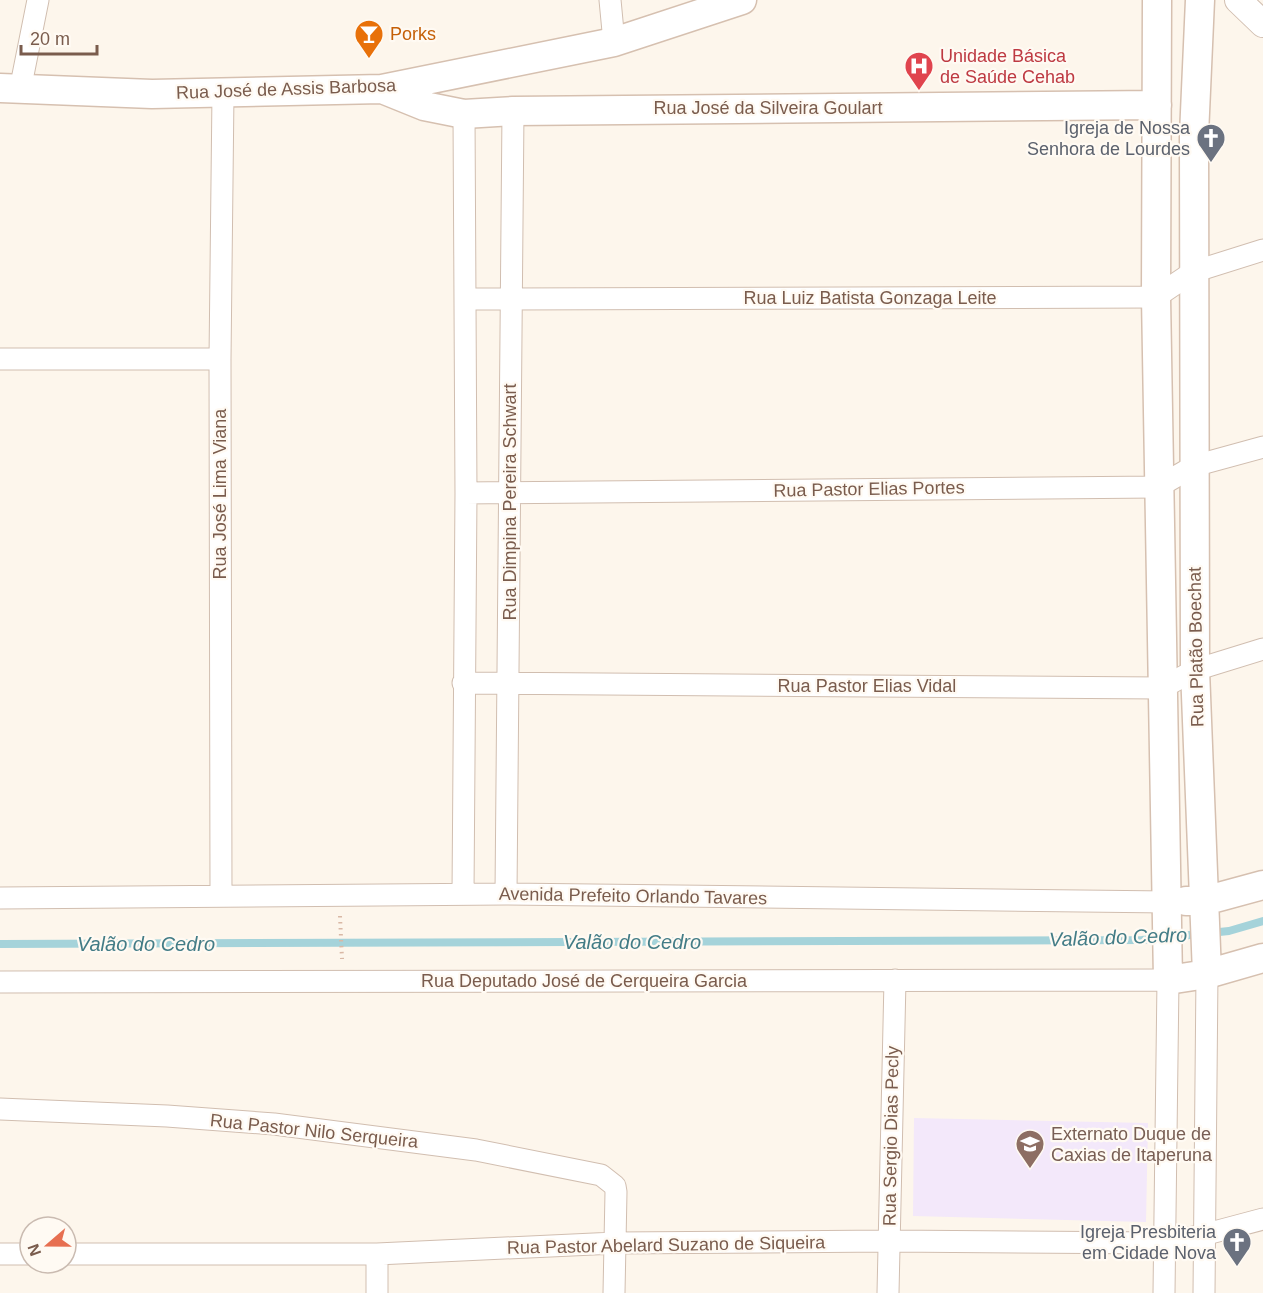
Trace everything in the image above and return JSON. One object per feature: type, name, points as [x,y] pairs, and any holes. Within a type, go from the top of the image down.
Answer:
[{"type":"main road","name":"Rua José de Assis Barbosa","points":[[10,89],[152,94],[382,89],[614,42],[742,0]]},
{"type":"main road","name":"Rua Platão Boechat","points":[[1157,0],[1158,487],[1168,967]]},
{"type":"main road","name":"Rua Platão Boechat","points":[[1200,0],[1194,135],[1195,670],[1206,962]]},
{"type":"main road","name":"Rua José da Silveira Goulart","points":[[382,89],[424,106],[464,114],[513,111],[1157,105]]},
{"type":"main road","name":"Avenida Prefeito Orlando Tavares","points":[[1168,911],[1204,909],[1263,885]]},
{"type":"main road","points":[[1168,967],[1263,958]]},
{"type":"street","points":[[10,89],[38,0]]},
{"type":"street","points":[[610,0],[614,42]]},
{"type":"street","points":[[1238,0],[1263,24]]},
{"type":"street","name":"Rua José Lima Viana","points":[[221,895],[220,359],[223,93]]},
{"type":"street","name":"Rua Dimpina Pereira Schwart","points":[[506,894],[513,111]]},
{"type":"street","points":[[463,894],[466,493],[464,114]]},
{"type":"street","points":[[1156,297],[1193,272],[1263,250]]},
{"type":"street","name":"Rua Luiz Batista Gonzaga Leite","points":[[466,300],[1156,297]]},
{"type":"street","points":[[0,359],[220,359]]},
{"type":"street","name":"Rua Pastor Elias Portes","points":[[466,493],[1158,487],[1194,466],[1263,447]]},
{"type":"street","name":"Rua Pastor Elias Vidal","points":[[463,682],[1162,688],[1195,670],[1263,649]]},
{"type":"street","name":"Avenida Prefeito Orlando Tavares","points":[[0,898],[506,894],[1168,911]]},
{"type":"street","name":"Rua Platão Boechat","points":[[1204,1293],[1206,962]]},
{"type":"street","name":"Rua Platão Boechat","points":[[1164,1293],[1168,967]]},
{"type":"street","name":"Rua Deputado José de Cerqueira Garcia","points":[[0,982],[895,980],[1168,967]]},
{"type":"street","name":"Rua Sergio Dias Pecly","points":[[888,1293],[895,980]]},
{"type":"street","name":"Rua Pastor Nilo Serqueira","points":[[0,1109],[167,1116],[274,1124],[476,1149],[601,1175],[615,1186],[615,1243]]},
{"type":"street","name":"Rua Pastor Abelard Suzano de Siqueira","points":[[78,1254],[376,1254],[615,1243],[889,1241],[1164,1243],[1263,1218]]},
{"type":"street","points":[[614,1293],[615,1243]]},
{"type":"street","points":[[0,1254],[18,1254]]},
{"type":"street","points":[[376,1254],[377,1293]]},
{"type":"path","points":[[340,926],[342,960]]},
{"type":"shaded area","name":"Externato Duque de Caxias de Itaperuna","points":[[914,1118],[1148,1123],[1146,1222],[913,1216]]},
{"type":"waterway","name":"Valão do Cedro","points":[[0,944],[1142,940],[1229,931],[1263,921]]},
{"type":"place","name":"Porks","points":[[369,60]]},
{"type":"place","name":"Unidade Básica de Saúde Cehab","points":[[919,92]]},
{"type":"place","name":"Igreja de Nossa Senhora de Lourdes","points":[[1211,164]]},
{"type":"place","name":"Externato Duque de Caxias de Itaperuna","points":[[1030,1170]]},
{"type":"place","name":"Igreja Presbiteria em Cidade Nova","points":[[1237,1268]]}]
